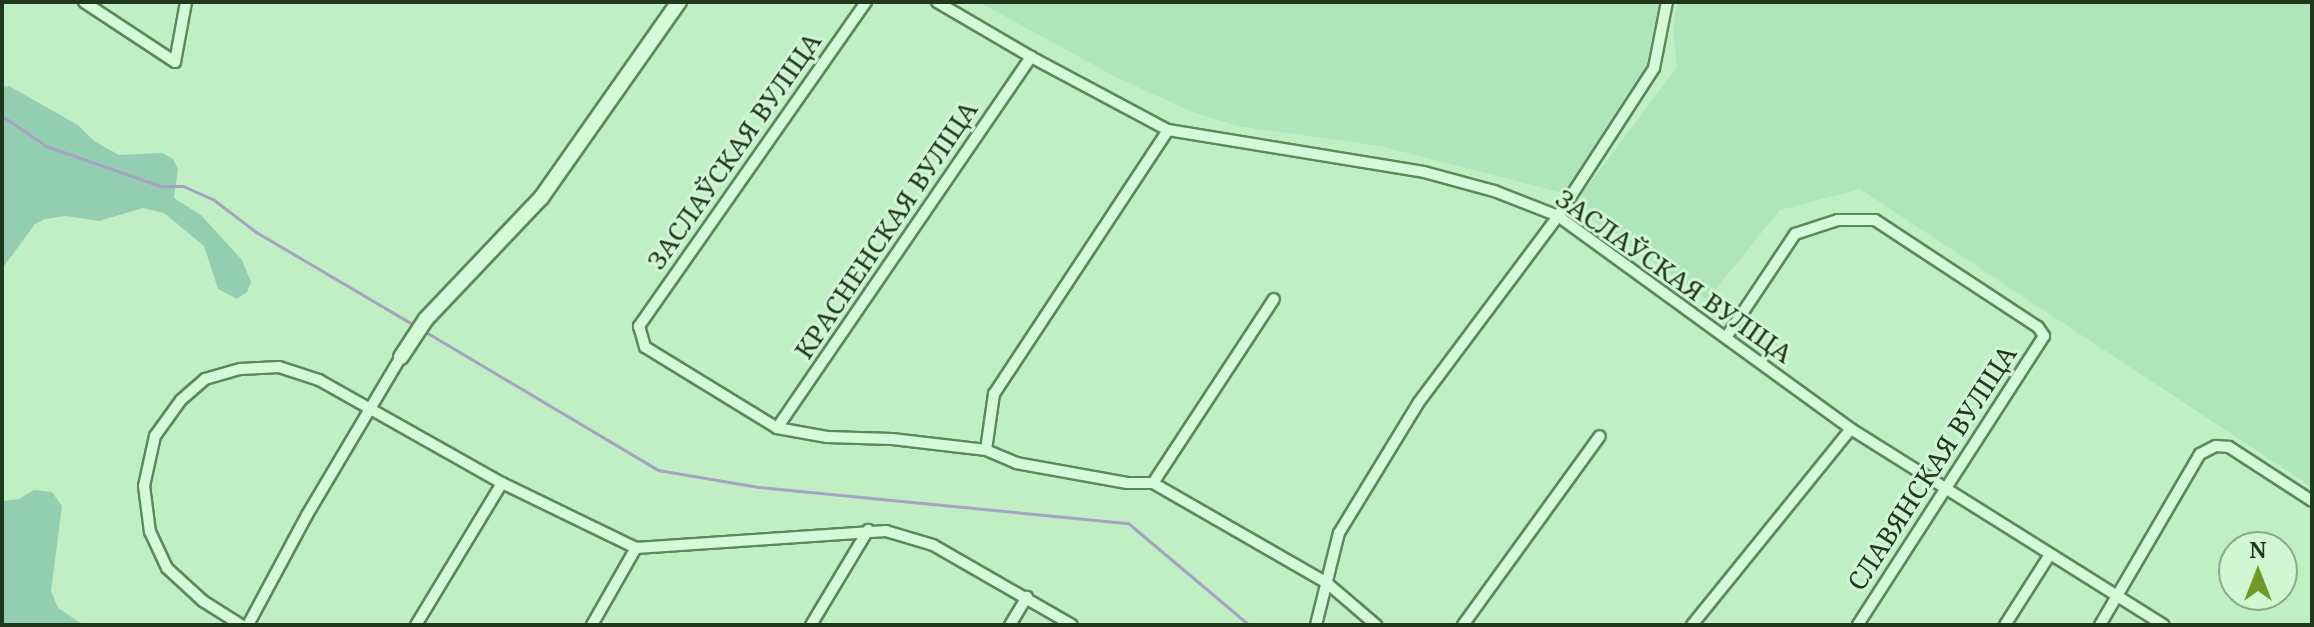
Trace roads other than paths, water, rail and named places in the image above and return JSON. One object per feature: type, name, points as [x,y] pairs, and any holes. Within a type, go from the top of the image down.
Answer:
[{"type":"street","points":[[84,2],[175,62],[186,2]]},
{"type":"street","points":[[248,625],[307,515],[426,319],[541,198],[679,2]]},
{"type":"street","name":"ЗАСЛАЎСКАЯ ВУЛІЦА","points":[[777,428],[645,347],[639,326],[866,2]]},
{"type":"street","name":"ЗАСЛАЎСКАЯ ВУЛІЦА","points":[[937,2],[1031,57],[1168,130],[1424,172],[1494,191],[1558,216],[1851,429],[1947,486],[2049,556],[2164,625]]},
{"type":"street","points":[[1316,625],[1339,533],[1419,402],[1558,216],[1654,68],[1667,2]]},
{"type":"street","name":"КРАСНЕНСКАЯ ВУЛІЦА","points":[[777,428],[1031,57]]},
{"type":"street","points":[[986,450],[994,394],[1168,130]]},
{"type":"street","name":"СЛАВЯНСКАЯ ВУЛІЦА","points":[[1727,336],[1795,234],[1838,220],[1875,220],[2038,327],[2044,336],[1858,625]]},
{"type":"street","points":[[1153,483],[1274,299]]},
{"type":"street","points":[[241,625],[203,601],[167,568],[150,532],[144,486],[155,436],[181,400],[205,379],[241,369],[279,367],[319,380],[502,483],[636,548],[886,531],[933,545],[1072,625]]},
{"type":"street","points":[[777,428],[827,437],[892,439],[986,450],[1016,463],[1127,483],[1153,483],[1327,583],[1376,625]]},
{"type":"street","points":[[1692,625],[1851,429]]},
{"type":"street","points":[[1463,625],[1600,436]]},
{"type":"street","points":[[2100,625],[2200,454],[2216,446],[2229,447],[2312,501]]},
{"type":"street","points":[[416,625],[502,483]]},
{"type":"street","points":[[811,625],[868,530]]},
{"type":"street","points":[[592,625],[636,548]]},
{"type":"street","points":[[2005,625],[2049,556]]},
{"type":"street","points":[[1010,625],[1027,597]]},
{"type":"waterway","points":[[2,116],[46,146],[160,186],[183,186],[214,200],[256,232],[417,327]]},
{"type":"waterway","points":[[424,331],[658,470],[759,487],[1128,523],[1249,625]]}]
